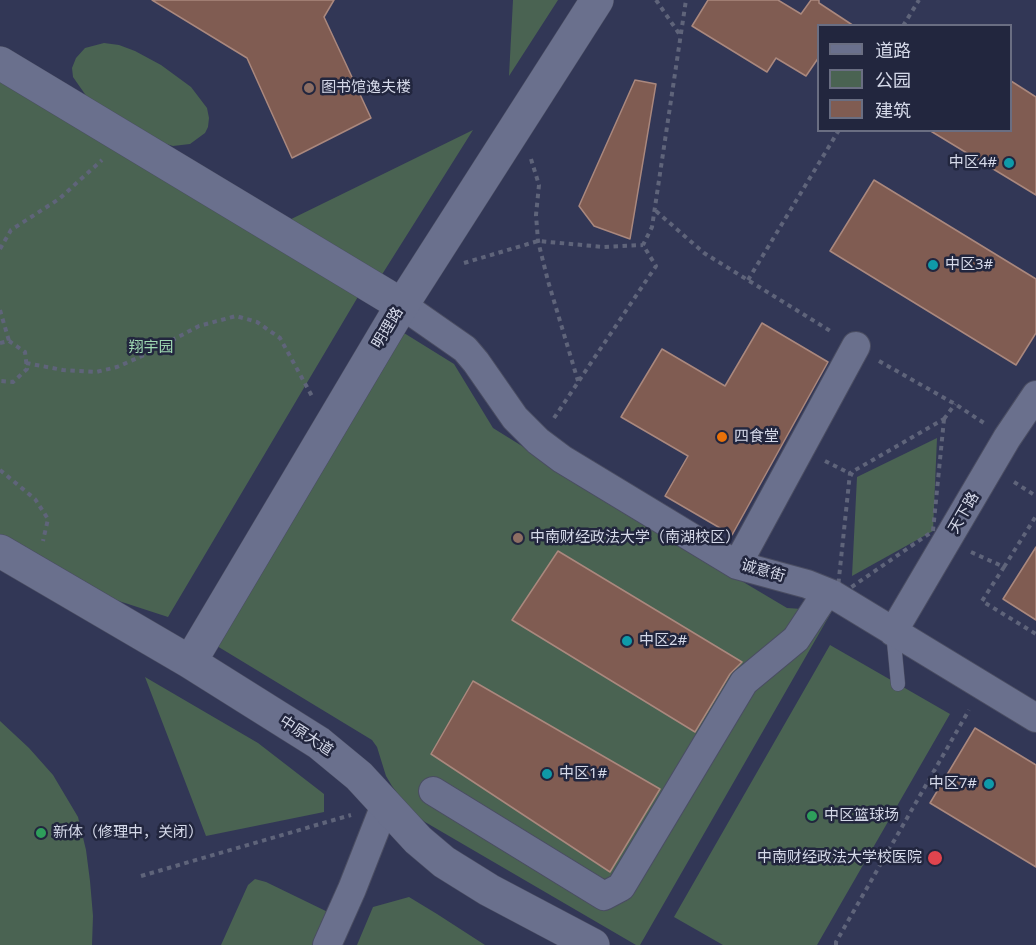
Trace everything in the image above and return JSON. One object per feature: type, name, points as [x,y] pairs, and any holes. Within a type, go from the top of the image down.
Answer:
[{"type":"street","name":"明理路","points":[[190,662],[402,305],[597,0]]},
{"type":"street","points":[[0,63],[402,305]]},
{"type":"street","name":"诚意街","points":[[402,305],[465,349],[515,418],[538,441],[562,459],[737,565],[807,584],[832,594],[1036,718]]},
{"type":"street","points":[[737,565],[856,346]]},
{"type":"street","name":"天下路","points":[[893,632],[941,535],[1036,395]]},
{"type":"street","name":"中原大道","points":[[0,551],[190,662],[319,743],[342,760],[424,845],[457,871],[593,945]]},
{"type":"street","points":[[433,791],[604,896],[621,887],[744,682],[796,639],[832,594]]},
{"type":"street","points":[[327,945],[385,805]]},
{"type":"lane","points":[[893,632],[898,684]]},
{"type":"path","points":[[656,0],[681,35]]},
{"type":"path","points":[[643,245],[652,227],[655,211],[686,0]]},
{"type":"path","points":[[904,24],[919,0]]},
{"type":"path","points":[[748,280],[838,132]]},
{"type":"path","points":[[510,135],[532,160],[539,185],[536,215],[538,241],[579,382]]},
{"type":"path","points":[[0,249],[11,230],[59,198],[126,139]]},
{"type":"path","points":[[655,211],[704,253],[955,404],[1007,438]]},
{"type":"path","points":[[463,264],[538,241],[604,247],[643,245]]},
{"type":"path","points":[[538,441],[656,266],[643,245]]},
{"type":"path","points":[[0,310],[9,341],[25,352],[27,369],[13,382],[0,381]]},
{"type":"path","points":[[26,363],[63,370],[96,372],[117,367],[142,356],[199,326],[236,316],[258,322],[279,339],[329,427]]},
{"type":"path","points":[[0,343],[9,341]]},
{"type":"path","points":[[850,473],[944,419],[955,404]]},
{"type":"path","points":[[941,535],[944,419]]},
{"type":"path","points":[[800,449],[857,477]]},
{"type":"path","points":[[0,470],[35,499],[48,519],[43,535],[42,576]]},
{"type":"path","points":[[832,594],[850,473]]},
{"type":"path","points":[[1036,516],[982,601],[1036,634]]},
{"type":"path","points":[[941,535],[1004,567]]},
{"type":"path","points":[[832,594],[941,535]]},
{"type":"path","points":[[836,945],[983,686]]},
{"type":"path","points":[[141,876],[385,805]]},
{"type":"shaded area","name":"中南财经政法大学（南湖校区）","points":[[0,0],[1036,0],[1036,945],[0,945]]},
{"type":"green space","points":[[513,0],[558,0],[509,76]]},
{"type":"green space","points":[[104,43],[119,45],[135,51],[161,65],[191,87],[207,108],[209,118],[205,133],[190,144],[173,146],[163,143],[87,97],[73,77],[72,68],[76,58],[85,48]]},
{"type":"green space","name":"翔宇园","points":[[0,82],[359,295],[168,617],[42,576],[0,550]]},
{"type":"green space","points":[[473,130],[376,284],[279,225]]},
{"type":"green space","points":[[404,333],[454,364],[493,428],[787,608],[832,611],[640,945],[636,945],[425,822],[409,809],[392,786],[372,740],[217,646]]},
{"type":"green space","points":[[937,438],[933,531],[852,576],[857,477]]},
{"type":"green space","name":"中区篮球场","points":[[830,645],[950,714],[817,945],[723,945],[674,917]]},
{"type":"green space","points":[[145,677],[258,743],[324,794],[324,812],[206,836]]},
{"type":"green space","name":"新体（修理中，关闭）","points":[[0,721],[53,775],[78,817],[90,881],[93,916],[92,945],[0,945]]},
{"type":"green space","points":[[255,879],[266,882],[334,915],[321,945],[221,945],[248,885]]},
{"type":"green space","points":[[409,897],[485,945],[357,945],[373,907]]},
{"type":"building","name":"图书馆逸夫楼","points":[[152,0],[334,0],[324,17],[371,118],[292,158],[247,58]]},
{"type":"building","points":[[708,0],[778,0],[801,14],[811,0],[819,0],[819,3],[851,24],[817,24],[817,60],[806,76],[776,58],[767,72],[692,26]]},
{"type":"building","points":[[635,80],[656,84],[630,239],[594,226],[579,206]]},
{"type":"building","name":"中区4#","points":[[1012,82],[1036,97],[1036,195],[932,132],[1012,132]]},
{"type":"building","name":"中区3#","points":[[874,180],[1036,279],[1036,333],[1016,365],[830,251]]},
{"type":"building","name":"四食堂","points":[[762,323],[828,362],[732,535],[665,496],[688,456],[621,417],[662,349],[725,386]]},
{"type":"building","points":[[1036,547],[1036,620],[1003,599]]},
{"type":"building","name":"中区2#","points":[[558,551],[742,662],[730,674],[695,732],[512,620]]},
{"type":"building","name":"中区1#","points":[[473,681],[660,789],[610,872],[431,754]]},
{"type":"building","name":"中区7#","points":[[975,728],[1036,765],[1036,867],[930,803]]},
{"type":"place","name":"图书馆逸夫楼","points":[[309,88]]},
{"type":"place","name":"中区4#","points":[[1009,163]]},
{"type":"place","name":"中区3#","points":[[933,265]]},
{"type":"place","name":"四食堂","points":[[722,437]]},
{"type":"place","name":"中南财经政法大学（南湖校区）","points":[[518,538]]},
{"type":"place","name":"中区2#","points":[[627,641]]},
{"type":"place","name":"中区1#","points":[[547,774]]},
{"type":"place","name":"中区7#","points":[[989,784]]},
{"type":"place","name":"中区篮球场","points":[[812,816]]},
{"type":"place","name":"新体（修理中，关闭）","points":[[41,833]]},
{"type":"place","name":"中南财经政法大学校医院","points":[[935,858]]}]
